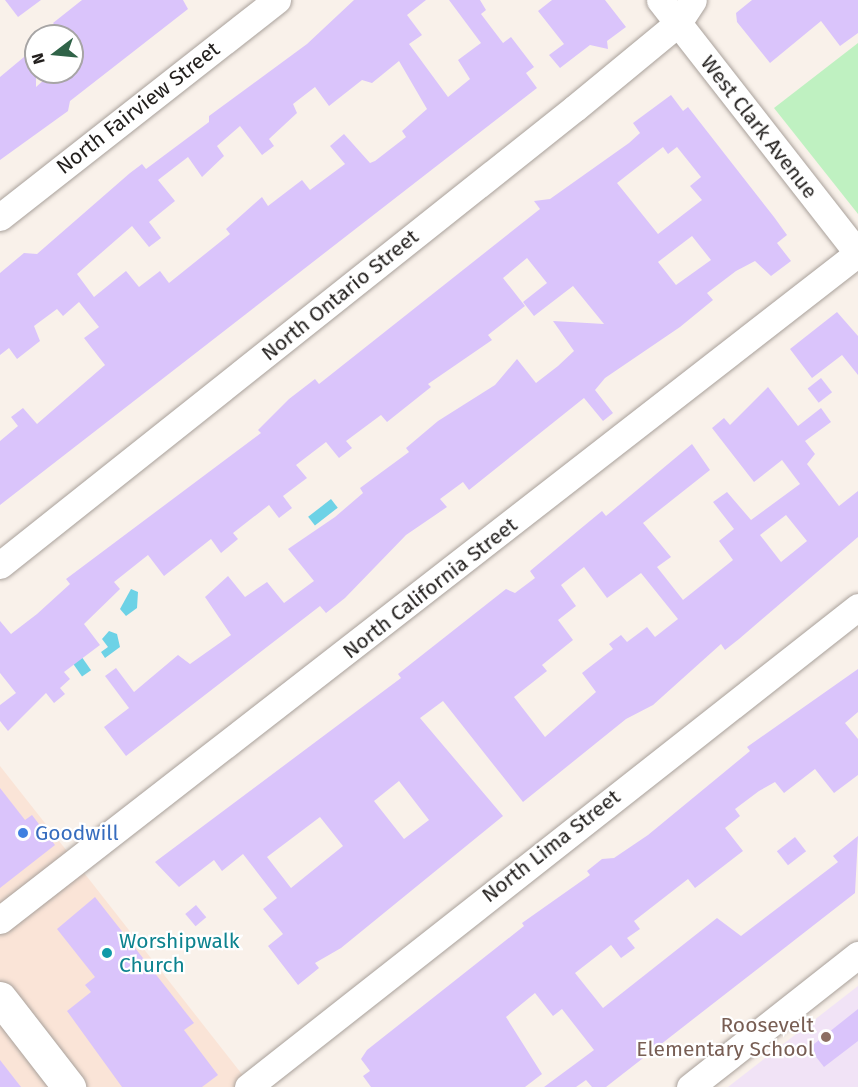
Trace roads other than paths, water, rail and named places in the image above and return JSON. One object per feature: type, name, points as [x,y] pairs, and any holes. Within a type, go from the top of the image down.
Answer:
[{"type":"main road","points":[[0,998],[69,1087]]},
{"type":"street","name":"North Fairview Street","points":[[0,216],[277,0]]},
{"type":"street","name":"West Clark Avenue","points":[[660,0],[858,253]]},
{"type":"street","name":"North Ontario Street","points":[[0,565],[678,23],[693,0]]},
{"type":"street","name":"North California Street","points":[[0,920],[858,253]]},
{"type":"street","name":"North Lima Street","points":[[248,1087],[858,608]]},
{"type":"street","points":[[690,1087],[858,955]]},
{"type":"water","points":[[331,499],[338,508],[315,526],[308,517]]},
{"type":"water","points":[[131,589],[138,592],[137,608],[126,616],[120,609]]},
{"type":"water","points":[[109,631],[117,634],[120,647],[105,658],[101,652],[108,647],[102,639]]},
{"type":"water","points":[[79,653],[91,670],[82,677],[70,659]]},
{"type":"place","name":"Goodwill","points":[[23,833]]},
{"type":"place","name":"Worshipwalk Church","points":[[107,953]]},
{"type":"place","name":"Roosevelt Elementary School","points":[[826,1037]]}]
